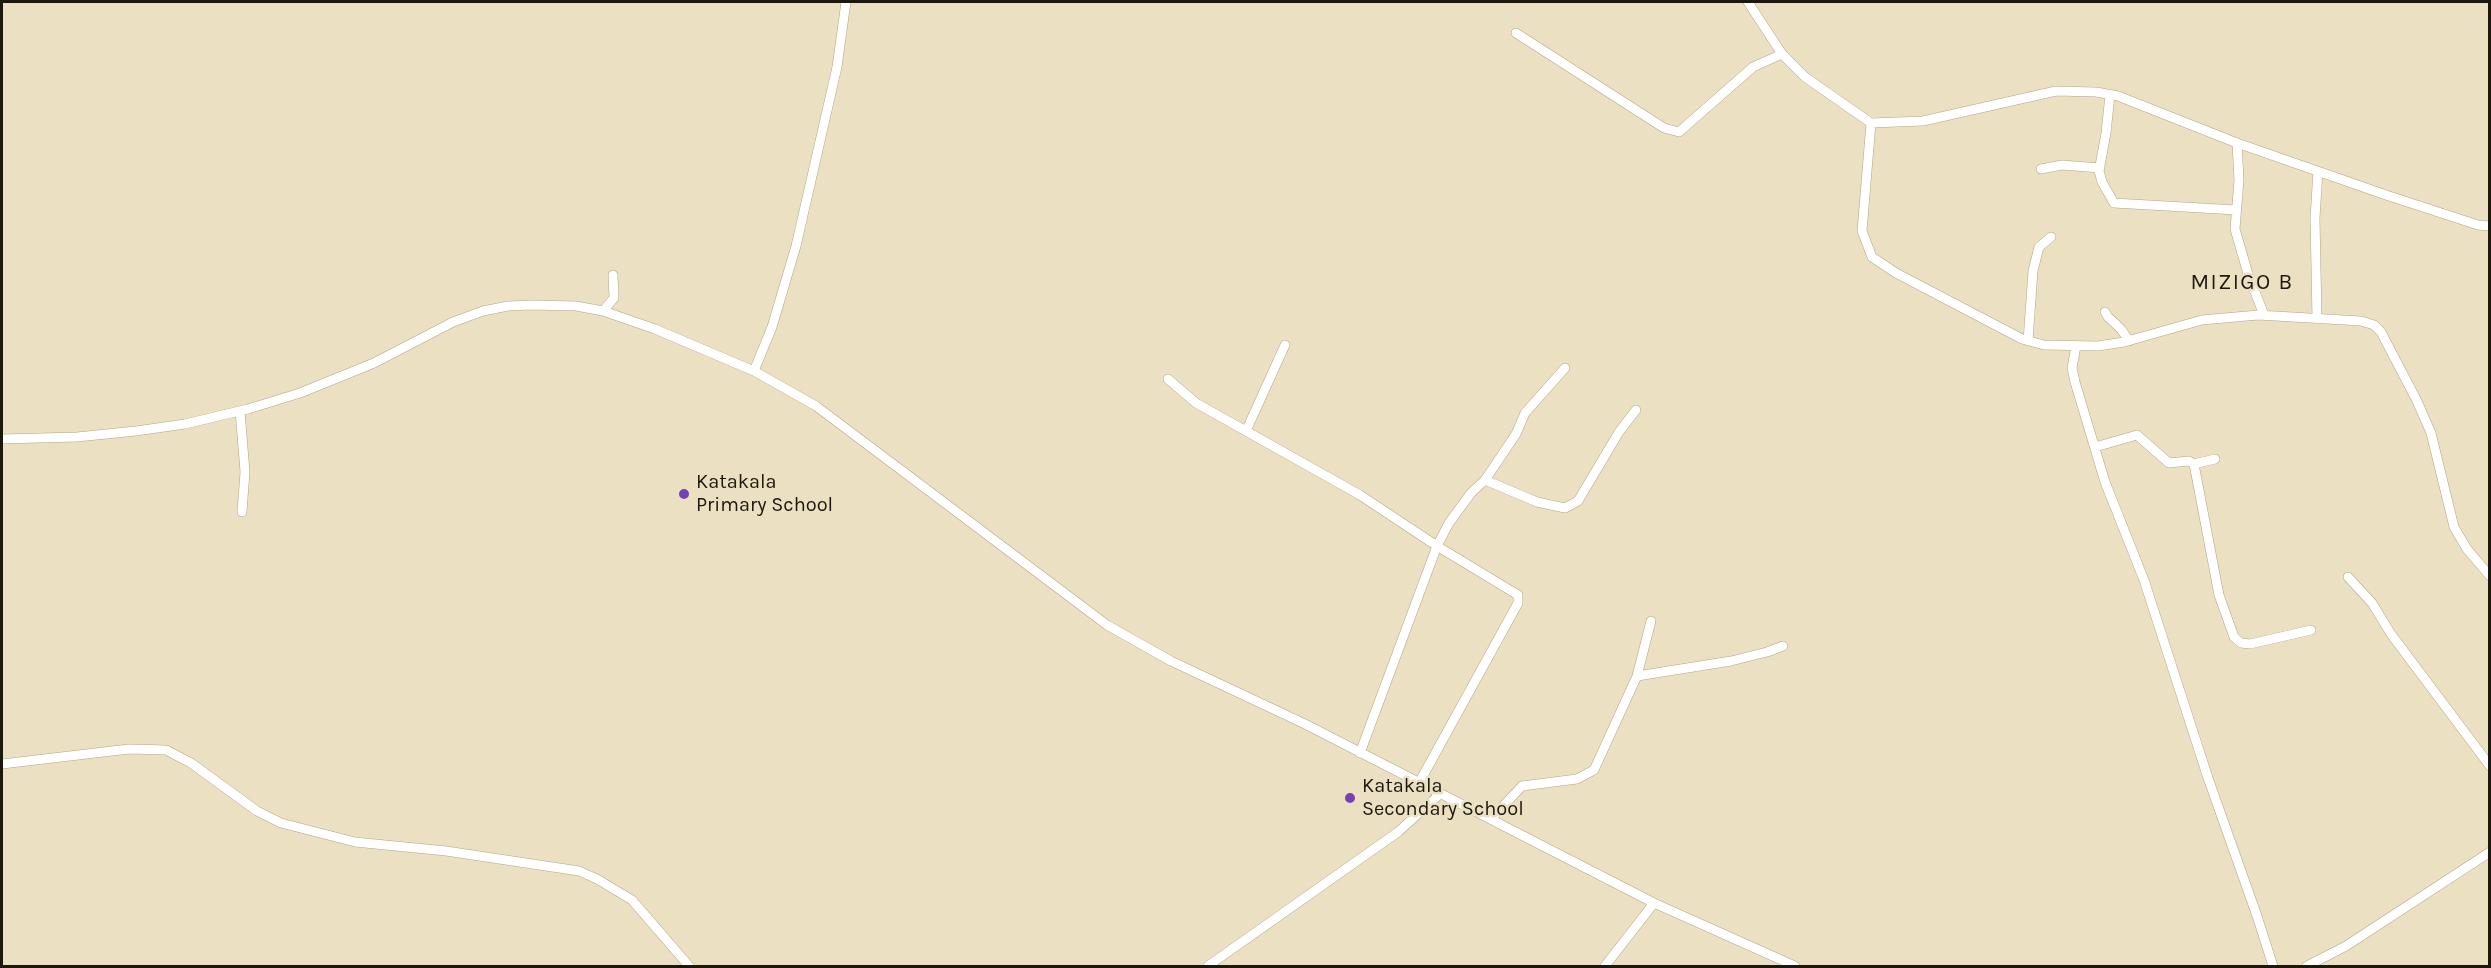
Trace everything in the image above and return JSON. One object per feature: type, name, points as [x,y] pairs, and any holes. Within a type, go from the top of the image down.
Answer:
[{"type":"street","points":[[754,371],[772,327],[796,246],[837,67],[846,2]]},
{"type":"street","points":[[1748,2],[1782,54],[1805,77],[1871,123],[1923,121],[2056,91],[2110,95],[2318,171],[2478,225],[2490,226]]},
{"type":"street","points":[[1516,33],[1664,128],[1679,132],[1754,67],[1782,54]]},
{"type":"street","points":[[2110,95],[2100,168],[2102,182],[2114,203],[2236,210]]},
{"type":"street","points":[[1871,123],[1862,231],[1872,257],[1896,273],[2028,341],[2044,345],[2076,346],[2129,340],[2202,320],[2264,315],[2361,321],[2374,325],[2381,332],[2431,433],[2454,527],[2467,549],[2490,576]]},
{"type":"street","points":[[2237,143],[2239,180],[2235,229],[2264,315]]},
{"type":"street","points":[[2041,169],[2062,165],[2100,168]]},
{"type":"street","points":[[2317,319],[2315,218],[2318,171]]},
{"type":"street","points":[[2028,341],[2033,271],[2039,247],[2051,237]]},
{"type":"street","points":[[603,311],[614,298],[613,275]]},
{"type":"street","points":[[2,439],[77,437],[136,431],[185,424],[240,411],[300,393],[374,363],[453,322],[483,311],[508,306],[532,305],[576,306],[603,311],[655,329],[754,371],[816,406],[1107,625],[1171,661],[1305,724],[1654,903],[1795,966]]},
{"type":"street","points":[[2105,312],[2129,340]]},
{"type":"street","points":[[1246,431],[1285,345]]},
{"type":"street","points":[[2076,346],[2072,368],[2105,482],[2145,580],[2208,778],[2273,966]]},
{"type":"street","points":[[1360,753],[1437,546],[1449,523],[1485,480],[1516,434],[1526,413],[1565,369]]},
{"type":"street","points":[[1168,379],[1196,403],[1360,495],[1437,546],[1518,595],[1519,598],[1419,783]]},
{"type":"street","points":[[1485,480],[1527,498],[1565,508],[1578,501],[1619,432],[1636,410]]},
{"type":"street","points":[[240,411],[245,472],[242,512]]},
{"type":"street","points":[[2095,447],[2137,435],[2169,463],[2189,461],[2194,465],[2219,595],[2234,637],[2241,643],[2250,644],[2311,630]]},
{"type":"street","points":[[2194,465],[2215,459]]},
{"type":"street","points":[[2348,577],[2372,603],[2391,634],[2490,766]]},
{"type":"street","points":[[1491,819],[1522,786],[1577,779],[1594,770],[1637,676],[1651,621]]},
{"type":"street","points":[[1637,676],[1731,662],[1783,646]]},
{"type":"street","points":[[2,764],[129,749],[166,750],[191,763],[257,811],[281,823],[355,842],[446,850],[579,871],[632,900],[689,966]]},
{"type":"street","points":[[1208,966],[1398,832],[1440,794]]},
{"type":"street","points":[[2307,966],[2346,946],[2490,852]]},
{"type":"street","points":[[1605,966],[1654,903]]},
{"type":"place","name":"Katakala Primary School","points":[[684,494]]},
{"type":"place","name":"Katakala Secondary School","points":[[1350,798]]},
{"type":"district","name":"MIZIGO B","points":[[2242,283]]}]
